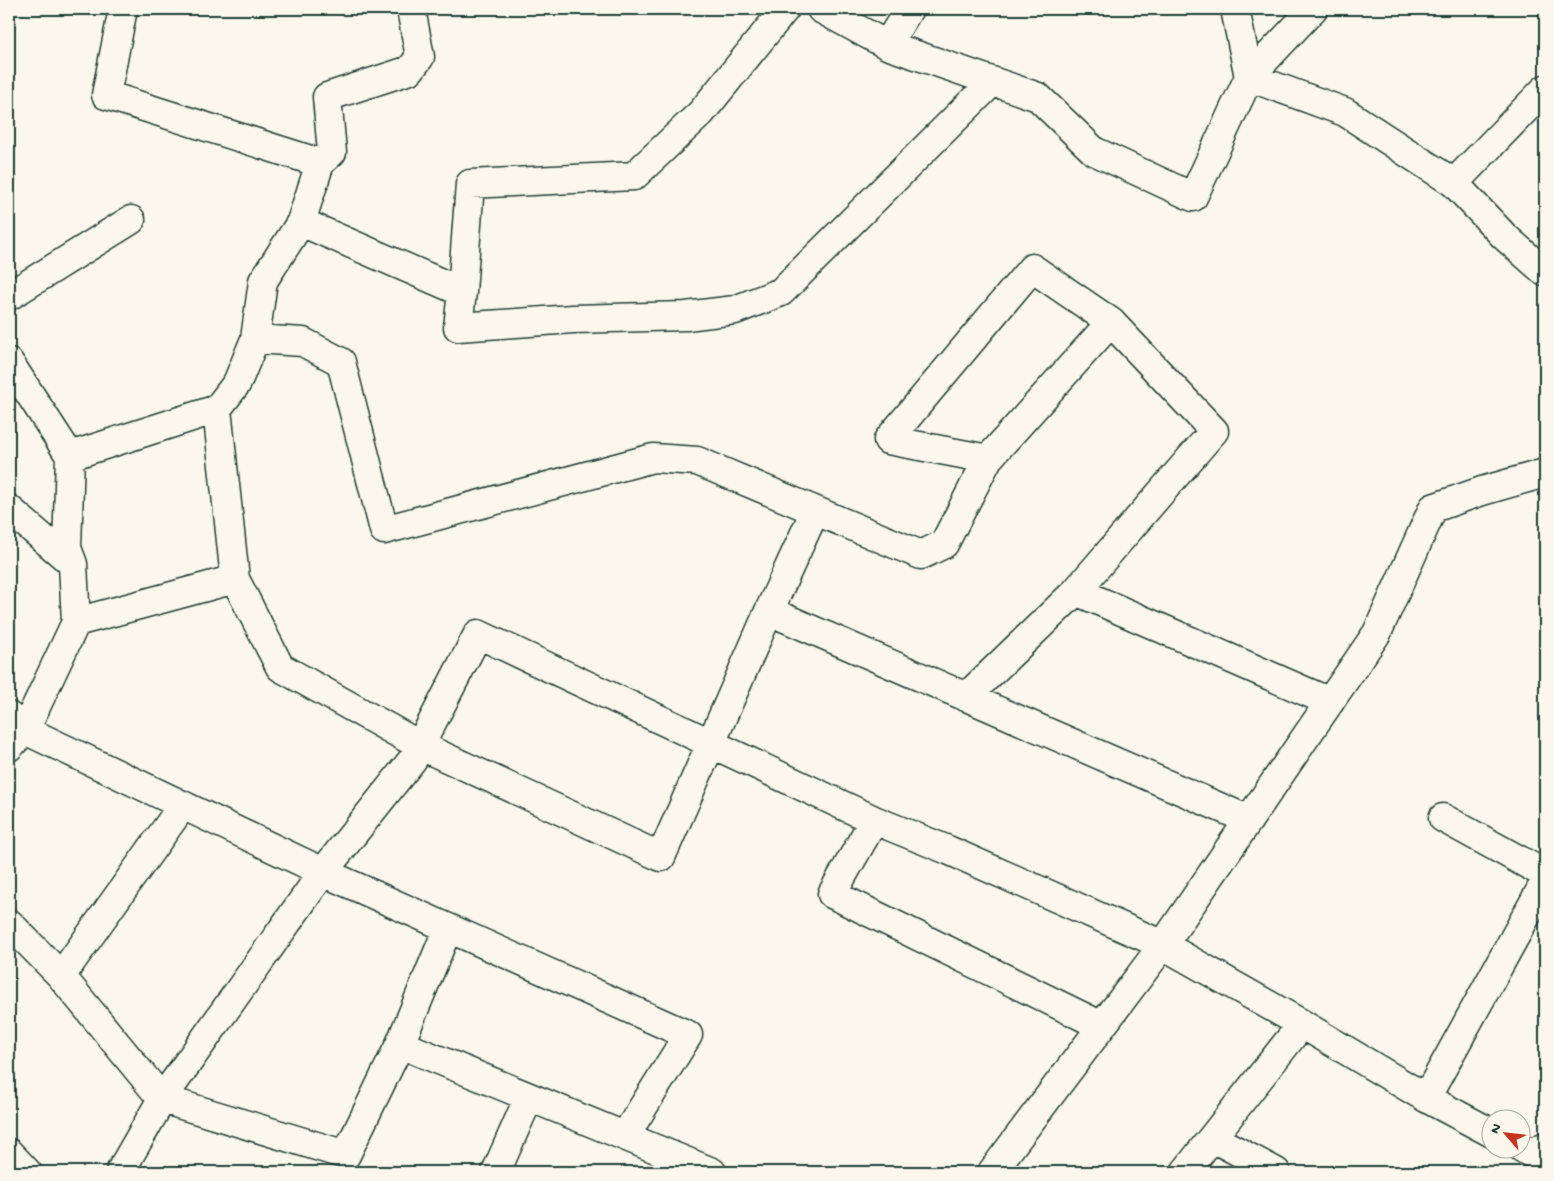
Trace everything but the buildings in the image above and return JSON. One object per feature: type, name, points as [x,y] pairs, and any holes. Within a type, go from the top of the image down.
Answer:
[{"type":"street","points":[[122,9],[106,95],[320,163]]},
{"type":"street","points":[[70,456],[217,409],[238,384],[255,339],[263,281],[301,222],[320,163],[332,152],[326,98],[410,70],[420,57],[411,9]]},
{"type":"street","points":[[785,9],[701,113],[634,176],[470,184],[458,327],[686,316],[735,310],[781,292],[992,82]]},
{"type":"street","points":[[821,9],[887,46],[1038,97],[1094,151],[1192,197],[1249,77],[1313,9]]},
{"type":"street","points":[[887,46],[909,9]]},
{"type":"street","points":[[1235,9],[1249,77]]},
{"type":"street","points":[[1249,77],[1345,112],[1454,183],[1504,236],[1545,272]]},
{"type":"street","points":[[1454,183],[1545,90]]},
{"type":"street","points":[[9,296],[131,220]]},
{"type":"street","points":[[301,222],[462,292]]},
{"type":"street","points":[[966,697],[1076,591],[1214,431],[1111,322],[1032,268],[888,440],[988,458]]},
{"type":"street","points":[[255,339],[303,342],[341,362],[384,530],[653,458],[697,461],[921,555],[944,544],[988,458],[1111,322]]},
{"type":"street","points":[[9,362],[70,456],[67,548],[73,564],[76,622],[14,731],[184,806],[323,872],[688,1036],[625,1136]]},
{"type":"street","points":[[217,409],[235,579],[280,667],[421,746],[661,857],[815,511]]},
{"type":"street","points":[[992,1172],[1163,945],[1377,633],[1432,508],[1545,473]]},
{"type":"street","points":[[9,509],[73,564]]},
{"type":"street","points":[[76,622],[235,579]]},
{"type":"street","points":[[1076,591],[1330,702]]},
{"type":"street","points":[[769,611],[1249,820]]},
{"type":"street","points":[[120,1172],[162,1099],[323,872],[414,760],[478,634],[874,820],[948,850],[1163,945],[1302,1024],[1426,1098],[1482,1128]]},
{"type":"street","points":[[61,976],[184,806]]},
{"type":"street","points":[[1443,818],[1545,874]]},
{"type":"street","points":[[874,820],[832,894],[1102,1026]]},
{"type":"street","points":[[1426,1098],[1545,882]]},
{"type":"street","points":[[9,923],[61,976],[162,1099],[346,1155],[400,1044],[448,928]]},
{"type":"street","points":[[1185,1172],[1302,1024]]},
{"type":"street","points":[[400,1044],[712,1172]]},
{"type":"street","points":[[496,1172],[529,1097]]},
{"type":"street","points":[[1213,1138],[1276,1172]]},
{"type":"street","points":[[1532,1154],[1545,1146]]},
{"type":"street","points":[[9,1153],[27,1172]]}]
